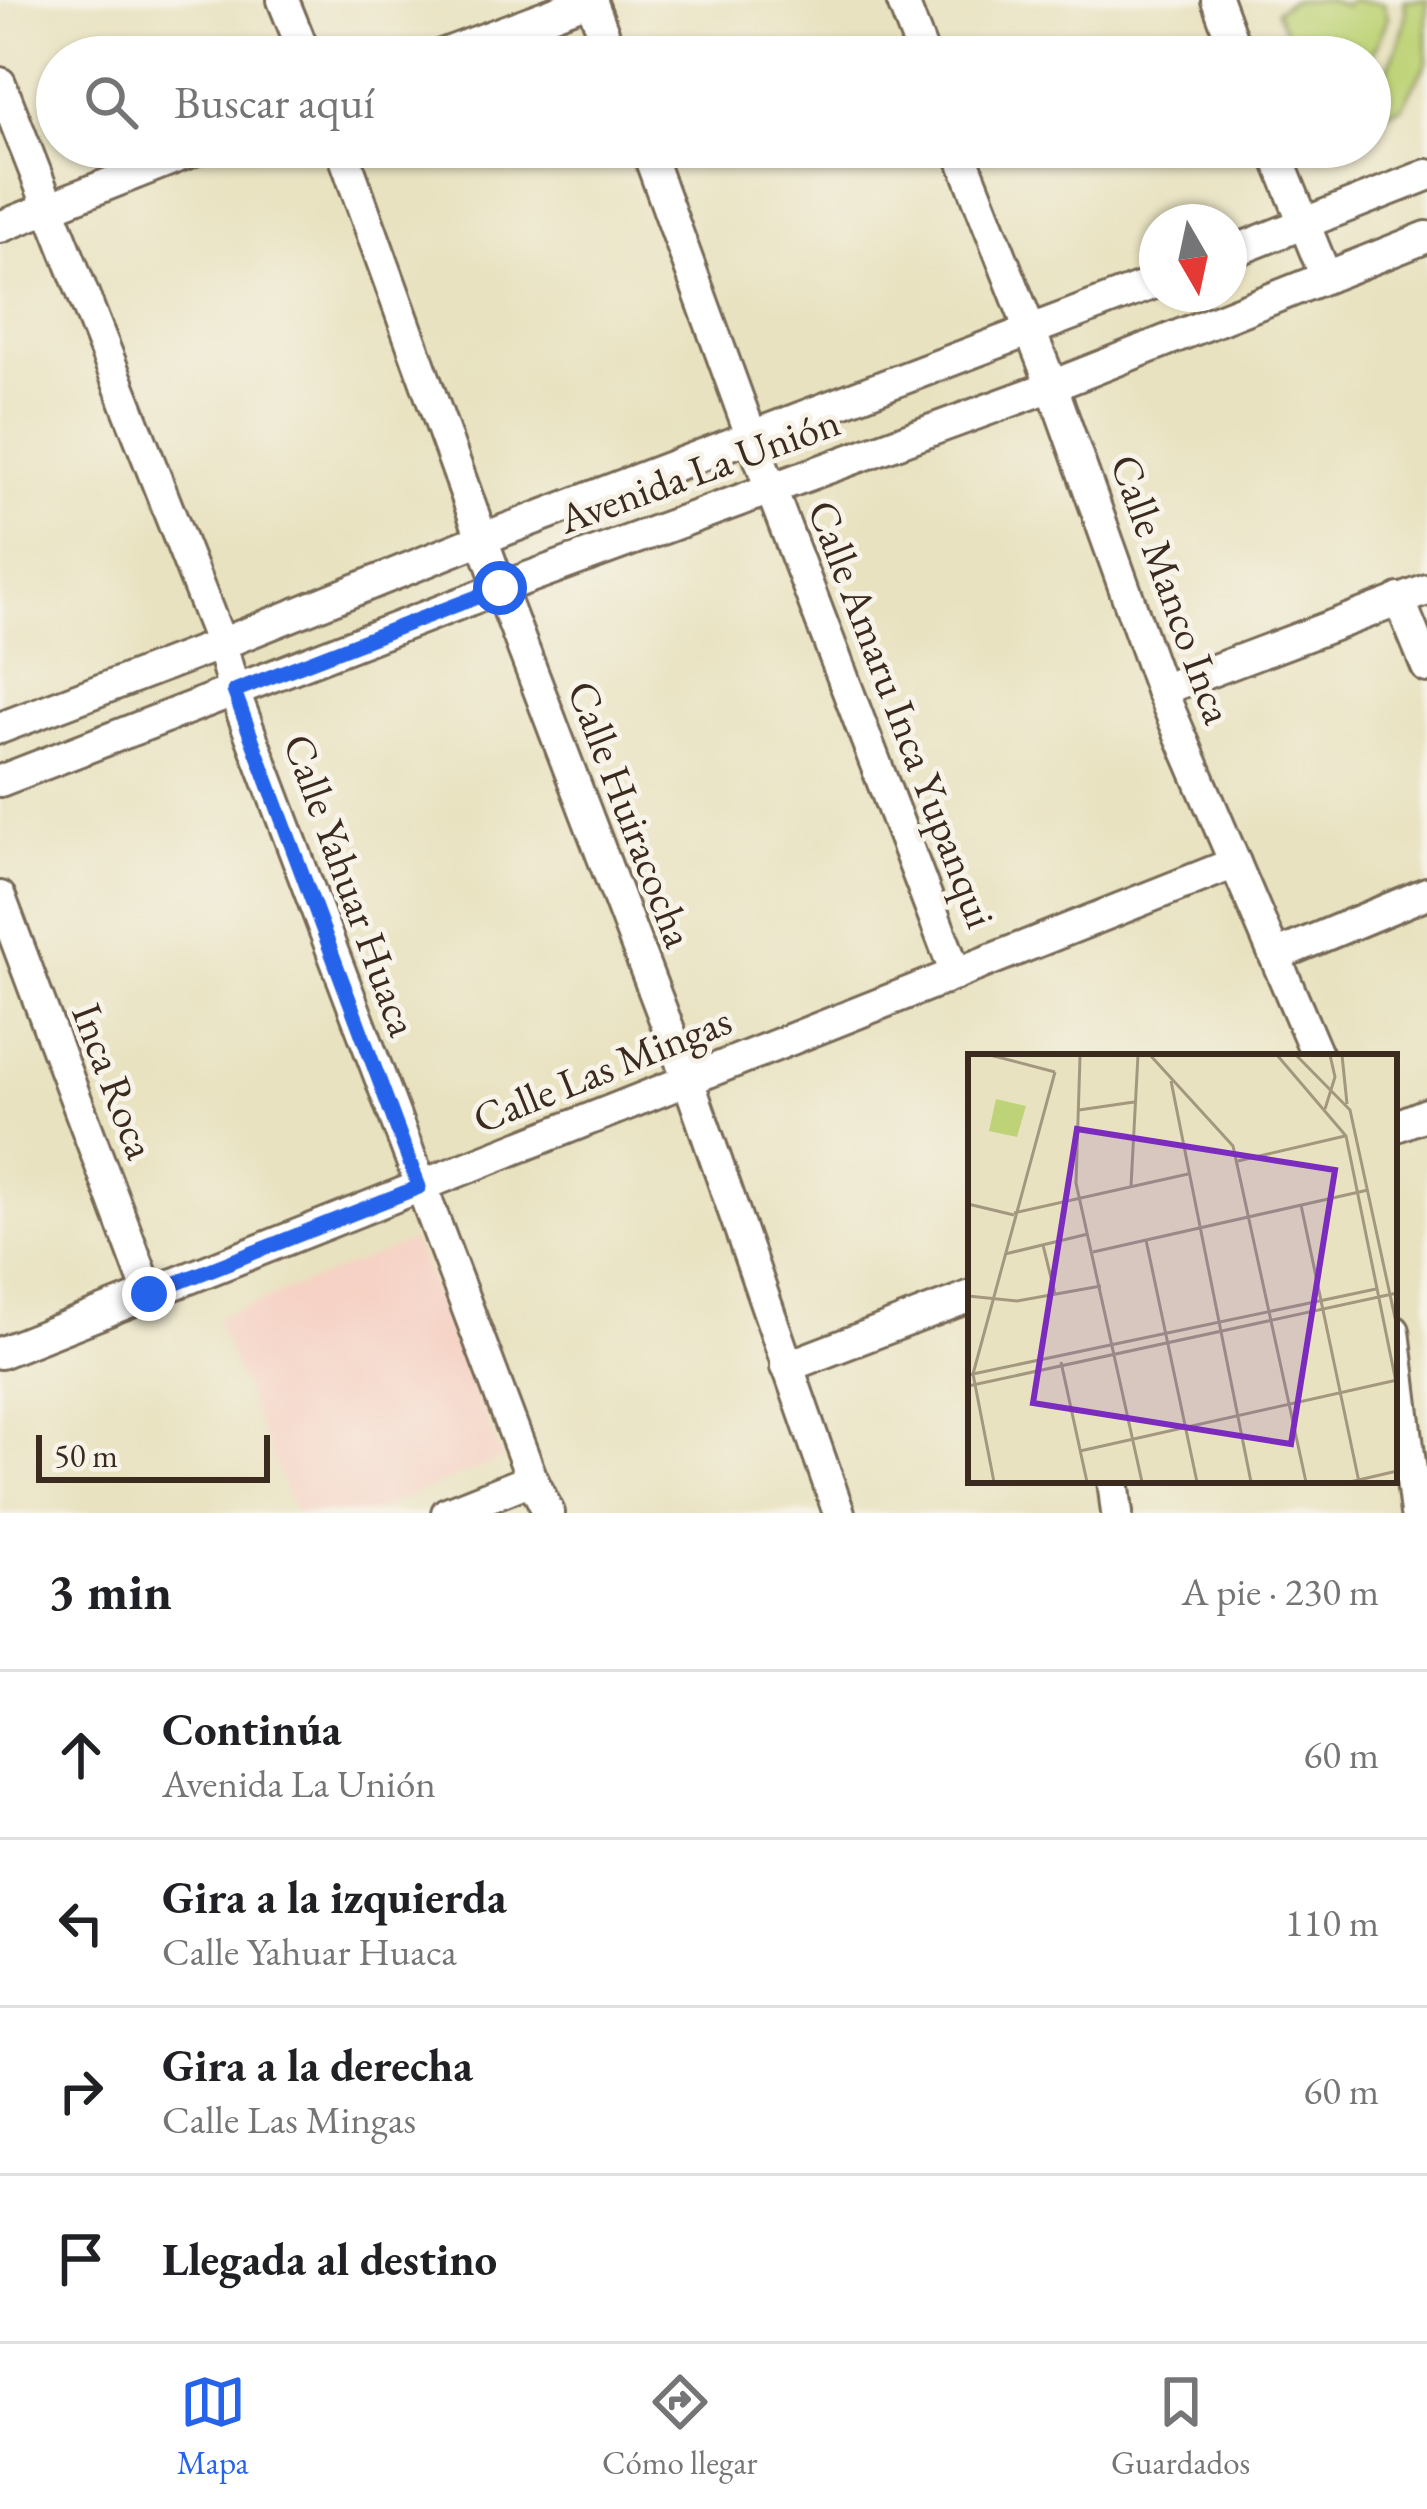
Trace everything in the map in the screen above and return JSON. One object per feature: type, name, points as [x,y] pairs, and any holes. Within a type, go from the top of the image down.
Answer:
[{"type":"street","points":[[283,0],[298,36]]},
{"type":"street","points":[[493,36],[590,0],[605,36]]},
{"type":"street","points":[[902,0],[916,36]]},
{"type":"street","points":[[1216,0],[1230,36]]},
{"type":"street","name":"Calle Yahuar Huaca","points":[[0,83],[221,644],[234,691],[419,1187],[549,1513]]},
{"type":"street","points":[[0,227],[149,168]]},
{"type":"street","name":"Calle Huiracocha","points":[[349,168],[500,588],[688,1080],[838,1513]]},
{"type":"street","name":"Calle Amaru Inca Yupanqui","points":[[654,168],[956,974]]},
{"type":"street","name":"Calle Manco Inca","points":[[966,168],[1052,386],[1161,690],[1317,1054]]},
{"type":"street","points":[[1281,168],[1326,277]]},
{"type":"street","points":[[1247,246],[1427,175]]},
{"type":"street","name":"Avenida La Unión","points":[[0,782],[500,588],[1052,386],[1427,237]]},
{"type":"street","name":"Avenida La Unión","points":[[0,728],[1139,289]]},
{"type":"street","points":[[1161,690],[1413,594],[1427,667]]},
{"type":"street","name":"Calle Las Mingas","points":[[0,1353],[1234,862]]},
{"type":"street","points":[[1275,956],[1427,893]]},
{"type":"street","name":"Inca Roca","points":[[0,897],[149,1294]]},
{"type":"street","points":[[1397,1126],[1427,1114]]},
{"type":"street","points":[[786,1367],[968,1297]]},
{"type":"street","points":[[1397,1357],[1415,1513]]},
{"type":"street","points":[[448,1513],[532,1479]]},
{"type":"street","points":[[1113,1483],[1117,1513]]},
{"type":"shaded area","points":[[413,1240],[502,1459],[368,1513],[295,1513],[216,1319]]},
{"type":"green space","points":[[1292,0],[1327,0],[1346,6],[1349,0],[1384,3],[1388,18],[1380,36],[1287,36],[1276,10]]},
{"type":"green space","points":[[1404,0],[1427,0],[1427,62],[1402,107],[1391,111],[1391,62]]},
{"type":"route","points":[[149,1294],[419,1187],[234,691],[500,588]]}]
